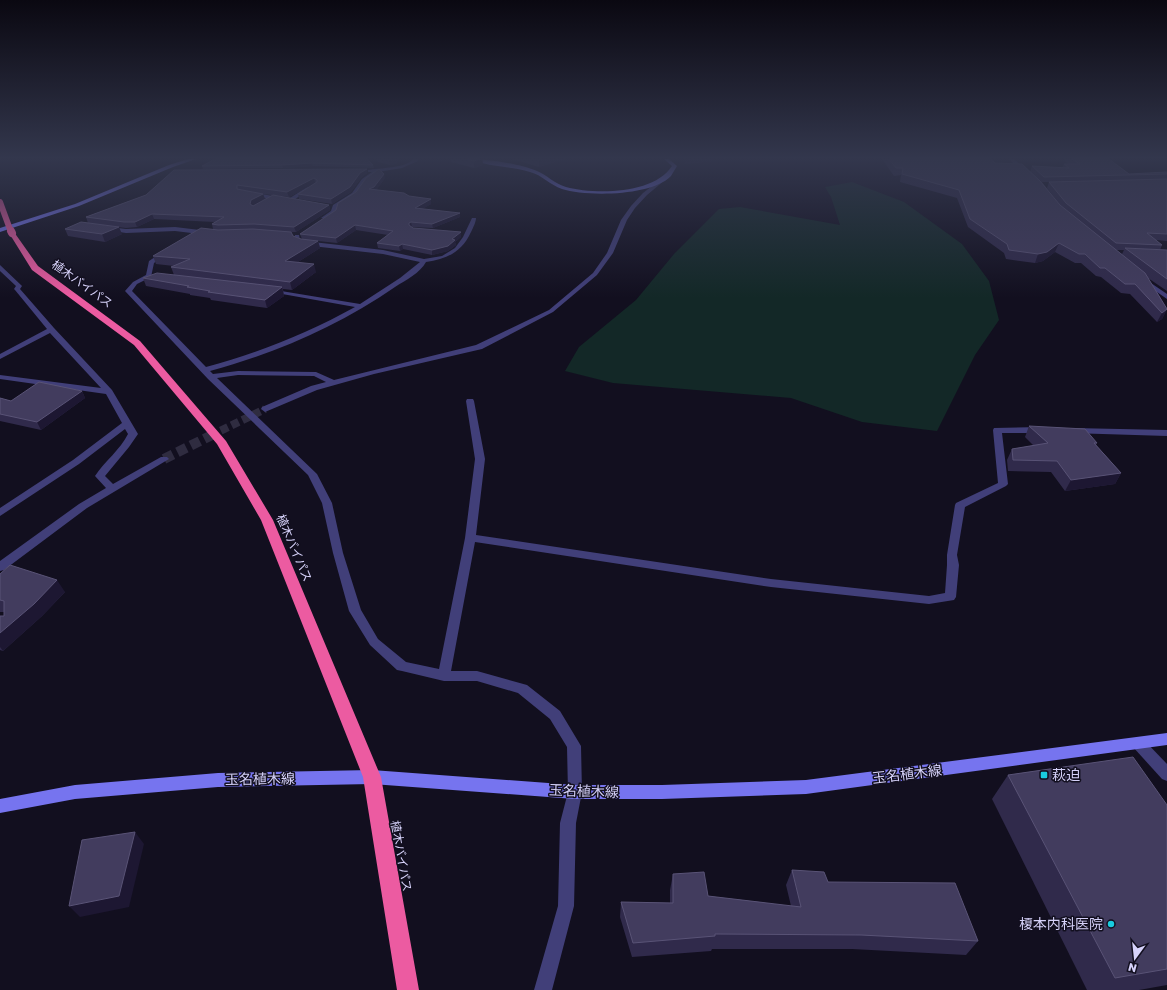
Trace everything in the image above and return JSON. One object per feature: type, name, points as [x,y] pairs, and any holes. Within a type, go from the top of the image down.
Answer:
[{"type":"highway","name":"植木バイパス","points":[[1,205],[6,232],[35,268],[137,343],[222,443],[267,520],[372,777],[408,990]]},
{"type":"main road","points":[[6,232],[77,205]]},
{"type":"main road","name":"玉名植木線","points":[[0,806],[75,792],[218,780],[372,777],[575,792],[662,792],[806,787],[1167,740]]},
{"type":"street","points":[[320,222],[334,212],[334,208],[336,205]]},
{"type":"street","points":[[265,409],[314,388],[372,372],[480,347],[551,311],[595,274],[610,253],[618,232],[635,205]]},
{"type":"street","points":[[327,207],[334,208]]},
{"type":"street","points":[[296,235],[297,241],[303,243],[383,252],[424,261],[448,256],[461,247],[468,235],[474,219]]},
{"type":"street","points":[[99,228],[126,231],[175,229],[214,234]]},
{"type":"street","points":[[190,239],[202,232]]},
{"type":"street","points":[[460,234],[468,235]]},
{"type":"street","points":[[149,276],[151,262],[172,249]]},
{"type":"street","points":[[208,374],[289,342],[362,306],[398,283],[421,266],[424,261]]},
{"type":"street","points":[[0,267],[19,286],[17,289],[51,330],[109,392],[132,434],[129,442],[105,466],[100,476],[112,489]]},
{"type":"street","points":[[157,276],[149,276],[135,283],[128,291],[208,374],[312,474],[327,503],[338,553],[355,611],[374,642],[402,666],[444,676],[477,676],[522,689],[555,715],[574,746],[575,792],[568,823],[566,906],[543,990]]},
{"type":"street","points":[[1140,277],[1167,296]]},
{"type":"street","points":[[266,289],[362,306]]},
{"type":"street","points":[[0,357],[51,330]]},
{"type":"street","points":[[208,374],[316,374],[333,383]]},
{"type":"street","points":[[0,377],[109,392]]},
{"type":"street","points":[[444,676],[470,538],[480,459],[470,401]]},
{"type":"street","points":[[0,513],[76,462],[126,424]]},
{"type":"street","points":[[470,538],[772,583],[930,600],[950,597],[954,565],[952,555],[960,505],[1003,484],[996,430],[1167,433]]},
{"type":"street","points":[[0,567],[83,506],[164,459]]},
{"type":"street","points":[[1138,744],[1167,774]]},
{"type":"green space","points":[[834,205],[908,205],[962,244],[989,281],[999,320],[975,355],[937,431],[862,422],[791,398],[613,383],[565,371],[579,347],[636,300],[674,254],[719,209],[740,207],[840,225]]},
{"type":"building","points":[[118,205],[329,205],[294,227],[254,224],[212,224],[224,217],[152,214],[135,222],[124,222],[86,217]]},
{"type":"building","points":[[337,205],[420,205],[415,208],[460,213],[432,224],[409,223],[409,225],[413,228],[461,232],[452,239],[455,240],[448,246],[432,250],[402,244],[399,246],[377,243],[393,231],[355,225],[336,238],[300,234],[336,210]]},
{"type":"building","points":[[965,205],[1060,205],[1145,273],[1167,309],[1162,313],[1135,284],[1125,284],[1105,268],[1100,268],[1085,254],[1079,254],[1059,243],[1047,252],[1038,254],[1009,250],[1007,244],[970,219]]},
{"type":"building","points":[[1069,205],[1167,205],[1167,234],[1147,233],[1162,245],[1116,243]]},
{"type":"building","points":[[81,222],[119,227],[102,234],[65,229]]},
{"type":"building","points":[[201,228],[218,230],[253,229],[291,232],[293,236],[301,239],[318,241],[285,261],[314,264],[290,282],[171,267],[190,259],[153,256]]},
{"type":"building","points":[[1125,248],[1167,250],[1167,279]]},
{"type":"building","points":[[157,273],[282,287],[265,300],[208,292],[210,291],[143,278]]},
{"type":"building","points":[[39,382],[82,391],[37,422],[0,414],[0,398],[11,401]]},
{"type":"building","points":[[1029,426],[1085,429],[1097,443],[1094,443],[1121,473],[1071,480],[1057,461],[1013,460],[1012,449],[1048,443]]},
{"type":"building","points":[[10,565],[57,580],[34,604],[0,633],[0,616],[4,616],[4,601],[0,600],[0,574]]},
{"type":"building","name":"榎本内科医院","points":[[1133,757],[1167,805],[1167,969],[1115,978],[1008,775]]},
{"type":"building","points":[[135,832],[119,896],[69,906],[82,840]]},
{"type":"building","points":[[792,870],[824,872],[828,882],[955,883],[978,941],[861,935],[715,934],[715,936],[633,943],[621,902],[673,903],[673,874],[704,872],[708,896],[801,907]]},
{"type":"tunnel","points":[[210,436],[265,409]]},
{"type":"tunnel","points":[[164,459],[210,436]]},
{"type":"place","name":"萩迫","points":[[1044,775]]},
{"type":"place","name":"榎本内科医院","points":[[1111,924]]}]
